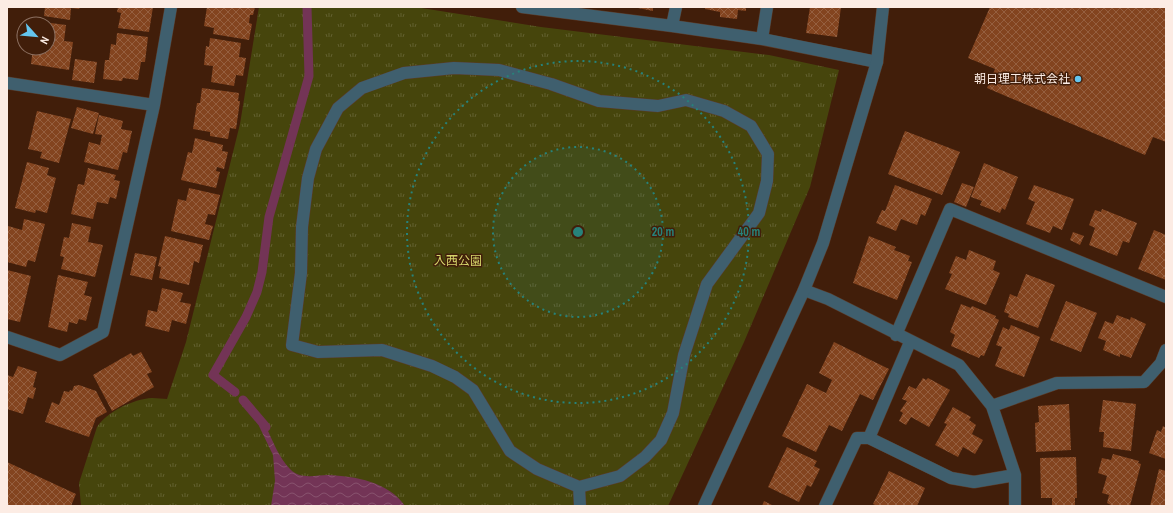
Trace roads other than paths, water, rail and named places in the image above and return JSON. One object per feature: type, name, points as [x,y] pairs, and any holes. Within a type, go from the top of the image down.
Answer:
[{"type":"street","points":[[7,338],[60,354],[103,332],[154,105],[171,7]]},
{"type":"street","points":[[529,7],[762,39],[877,62]]},
{"type":"street","points":[[672,26],[676,7]]},
{"type":"street","points":[[762,39],[767,7]]},
{"type":"street","points":[[704,506],[804,290],[823,243],[877,62],[883,7]]},
{"type":"street","points":[[454,68],[499,70],[551,84],[599,101],[658,106],[686,100],[724,111],[751,126],[768,154],[767,181],[759,213],[707,284],[684,355],[673,413],[661,440],[645,457],[620,476],[579,487],[537,469],[510,451],[473,390],[432,366],[382,350],[318,352],[292,345],[301,273],[302,227],[308,178],[316,149],[338,108],[362,88],[404,73],[454,68]]},
{"type":"street","points":[[7,83],[154,105]]},
{"type":"street","points":[[896,335],[950,209],[1166,297]]},
{"type":"street","points":[[804,290],[828,299],[896,335],[959,365],[992,406],[1015,475],[1015,506]]},
{"type":"street","points":[[869,438],[910,342]]},
{"type":"street","points":[[992,406],[1057,382],[1144,382],[1161,363],[1166,350]]},
{"type":"street","points":[[825,506],[857,438],[869,438],[951,478],[974,482],[1015,475]]},
{"type":"street","points":[[579,487],[580,506]]},
{"type":"water","points":[[259,426],[266,427],[283,460],[290,469],[298,475],[349,477],[371,482],[390,491],[405,506],[271,506],[275,481],[273,455]]},
{"type":"waterway","points":[[235,392],[213,375],[246,317],[257,292],[262,272],[269,217],[309,76],[307,7]]},
{"type":"waterway","points":[[243,400],[266,427]]},
{"type":"place","name":"朝日理工株式会社","points":[[1078,79]]},
{"type":"park label","name":"入西公園","points":[[458,261]]}]
